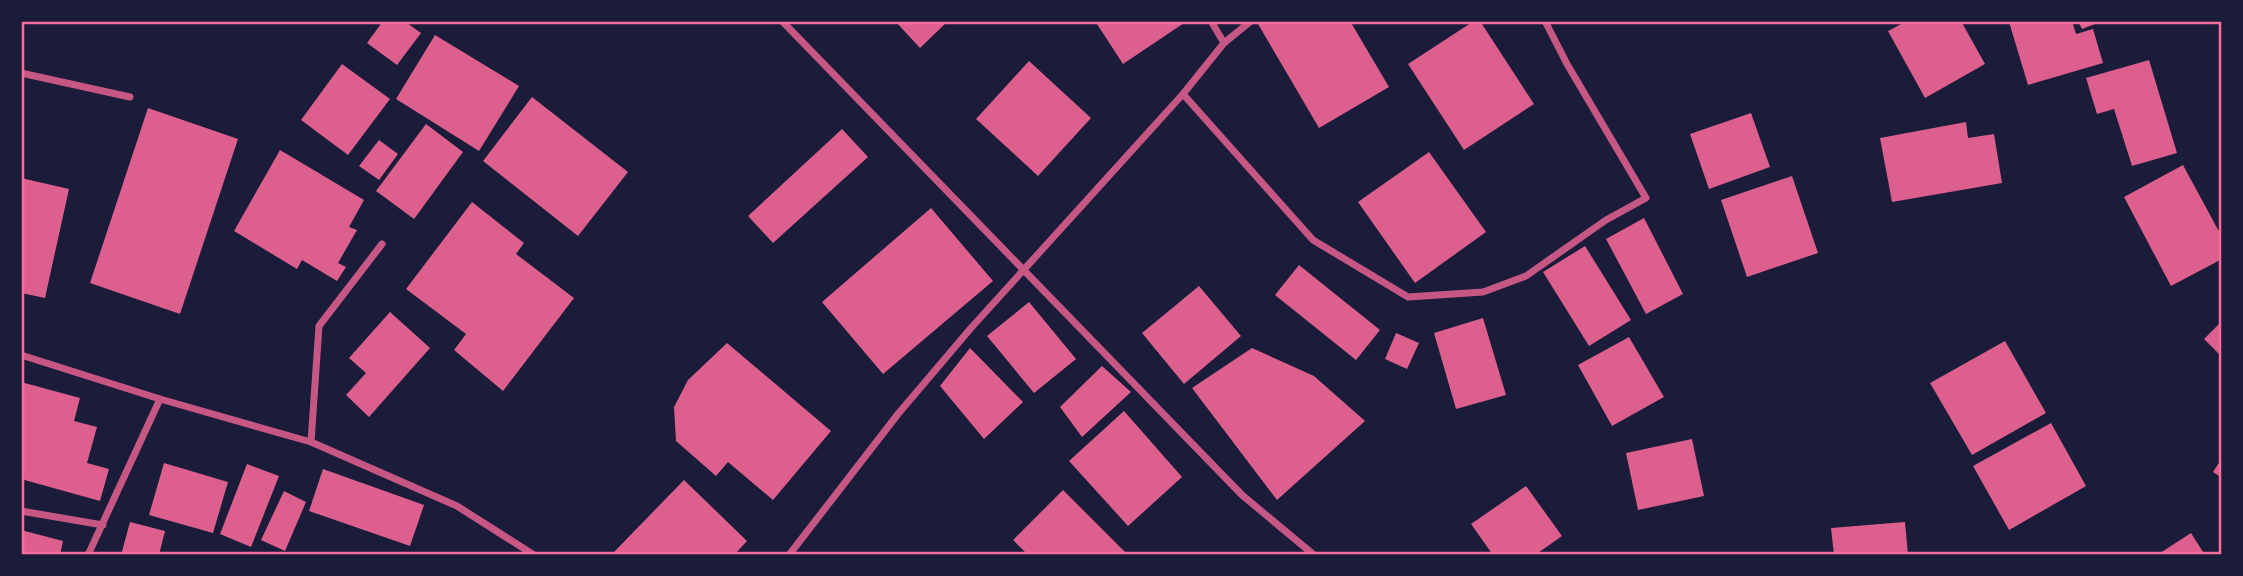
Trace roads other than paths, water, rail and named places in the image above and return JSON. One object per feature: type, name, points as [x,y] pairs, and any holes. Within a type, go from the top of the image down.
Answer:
[{"type":"street","points":[[782,21],[1242,495],[1314,555]]},
{"type":"street","points":[[1211,21],[1224,43]]},
{"type":"street","points":[[789,555],[898,414],[1183,94],[1224,43],[1251,21]]},
{"type":"street","points":[[1183,94],[1313,240],[1408,297],[1483,292],[1526,276],[1606,220],[1646,198],[1567,64],[1545,21]]},
{"type":"street","points":[[21,73],[130,97]]},
{"type":"street","points":[[311,442],[319,326],[382,244]]},
{"type":"street","points":[[21,355],[159,399],[311,442],[457,506],[534,555]]},
{"type":"street","points":[[88,555],[159,399]]},
{"type":"street","points":[[21,511],[103,525]]}]
